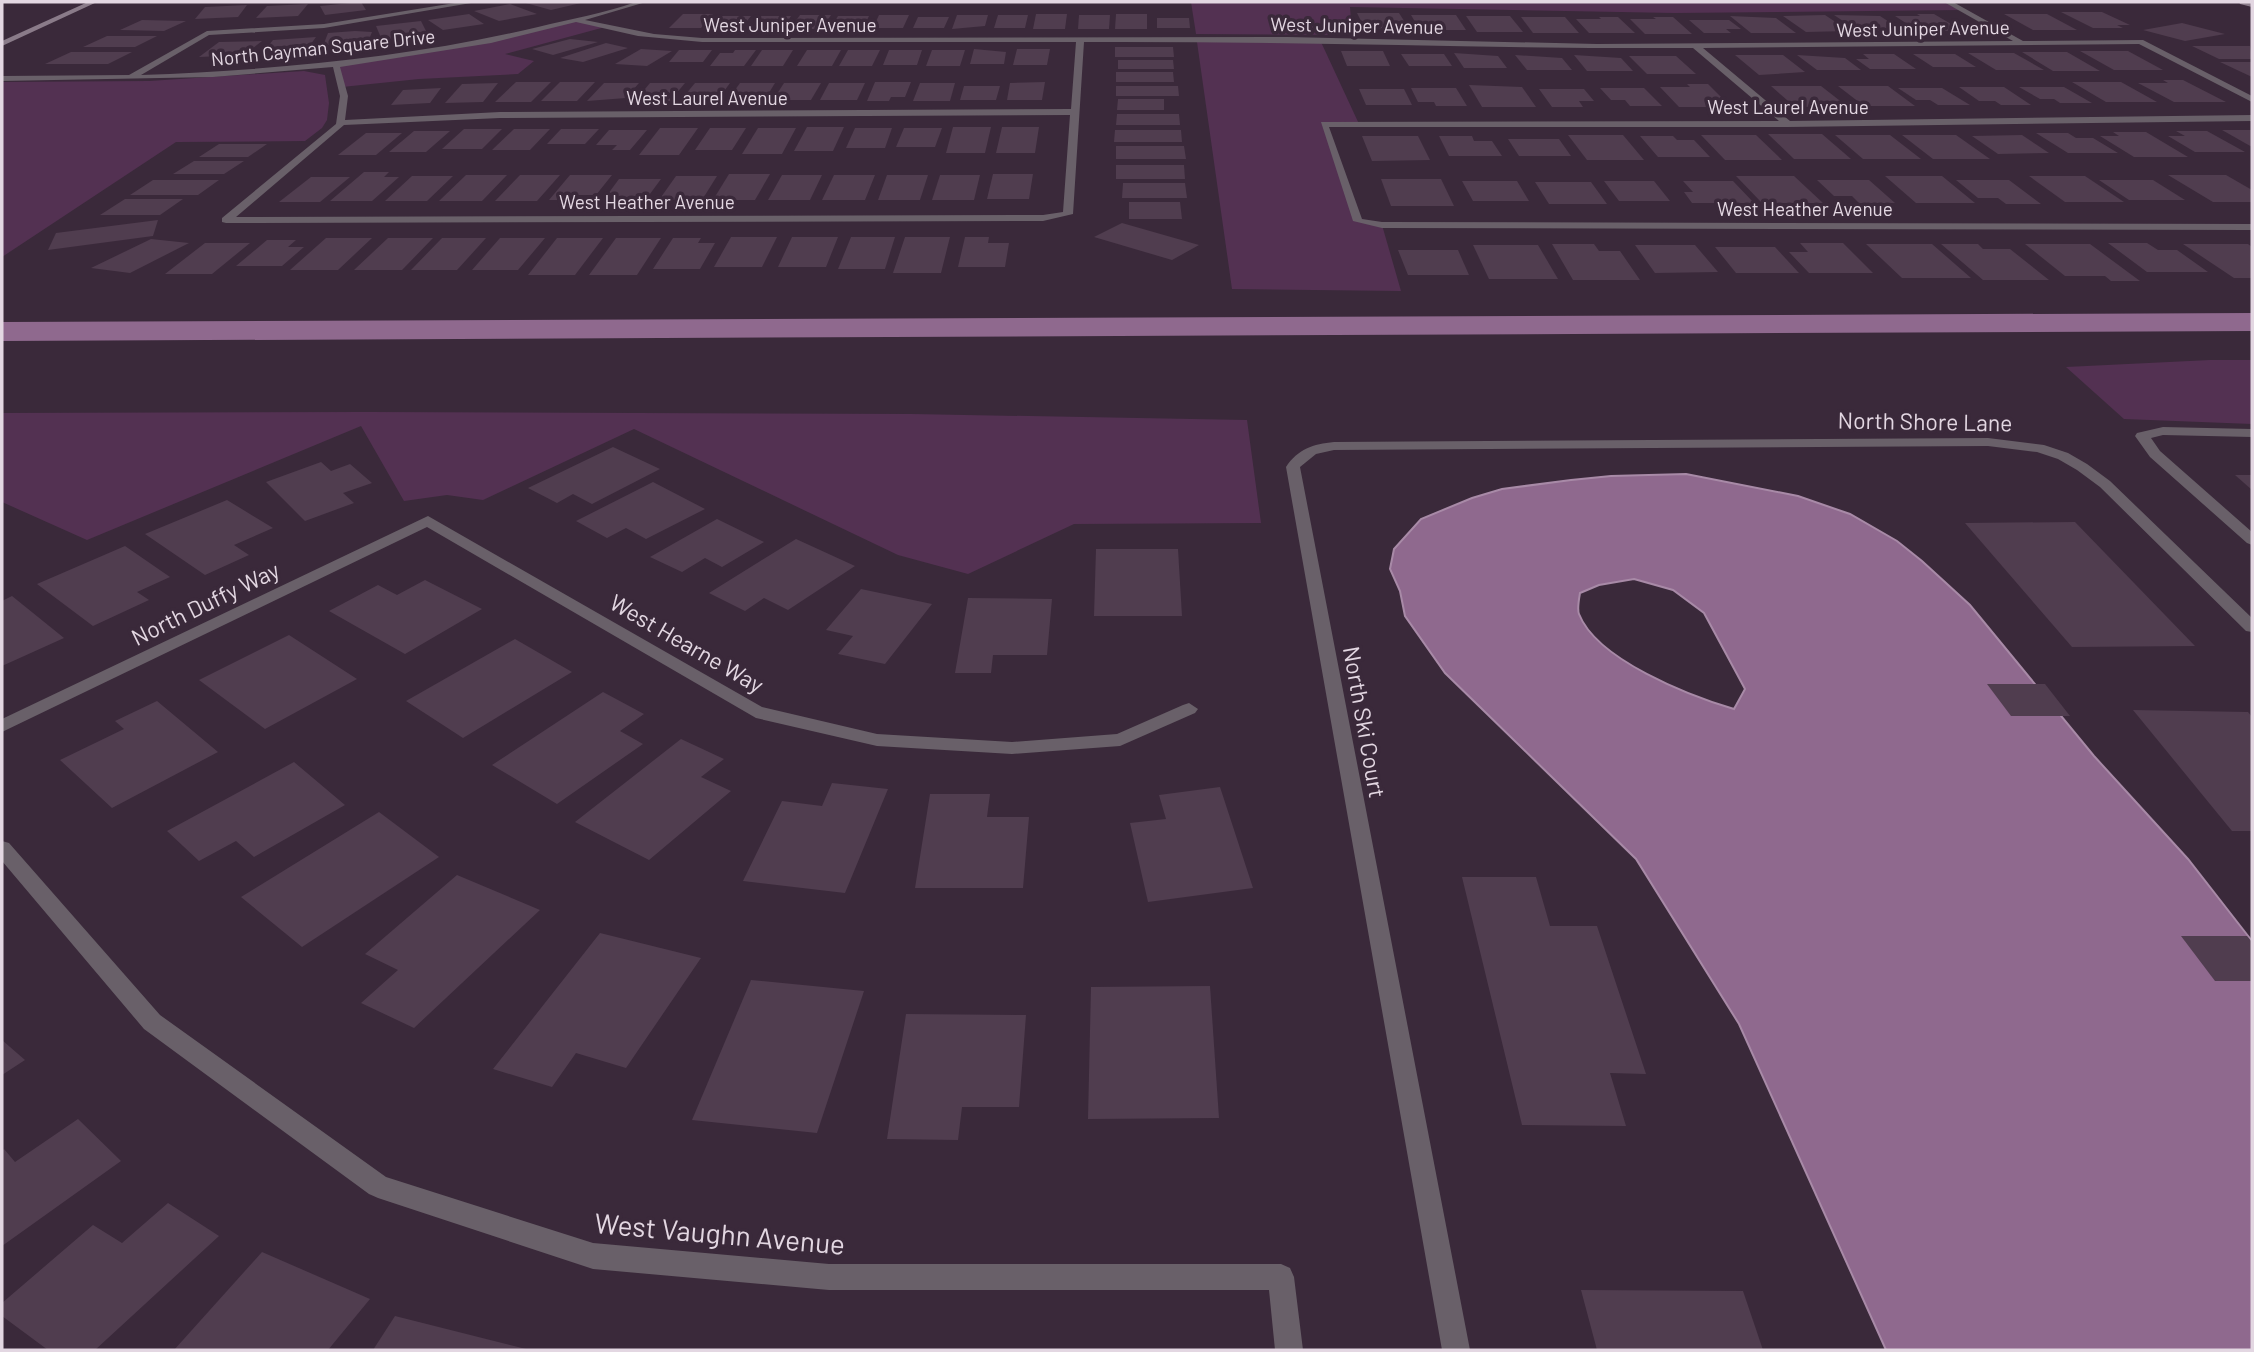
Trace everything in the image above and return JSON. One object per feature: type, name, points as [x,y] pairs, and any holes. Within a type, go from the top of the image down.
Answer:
[{"type":"street","points":[[2,44],[93,2]]},
{"type":"street","points":[[128,79],[207,33],[324,26],[473,2]]},
{"type":"street","name":"North Cayman Square Drive","points":[[2,79],[128,79],[336,65],[466,46],[642,2]]},
{"type":"street","points":[[1948,2],[2022,43]]},
{"type":"street","points":[[2244,2],[2252,5]]},
{"type":"street","name":"West Juniper Avenue","points":[[575,20],[624,33],[672,40],[1313,39],[1696,46],[2140,43],[2252,99]]},
{"type":"street","points":[[1075,113],[1080,39]]},
{"type":"street","points":[[1696,46],[1788,124]]},
{"type":"street","points":[[336,65],[344,96],[340,123]]},
{"type":"street","name":"West Laurel Avenue","points":[[340,123],[458,116],[1075,113]]},
{"type":"street","name":"West Heather Avenue","points":[[340,123],[319,145],[226,220],[1044,218],[1068,214],[1075,113]]},
{"type":"street","name":"West Laurel Avenue","points":[[1358,221],[1325,124],[1788,124],[2252,118]]},
{"type":"street","name":"West Heather Avenue","points":[[1358,221],[1410,225],[2252,227]]},
{"type":"street","points":[[2252,433],[2163,431],[2142,436],[2155,454],[2252,540]]},
{"type":"street","name":"North Shore Lane","points":[[1656,444],[1988,442],[2039,448],[2073,461],[2105,484],[2252,627]]},
{"type":"street","name":"North Ski Court","points":[[1456,1350],[1293,467],[1300,456],[1314,448],[1334,446],[1656,444]]},
{"type":"street","name":"West Hearne Way","points":[[428,521],[756,712],[877,740],[1012,748],[1120,740],[1189,709]]},
{"type":"street","name":"North Duffy Way","points":[[2,726],[428,521]]},
{"type":"street","name":"West Vaughn Avenue","points":[[2,848],[152,1022],[378,1186],[593,1256],[829,1278],[1282,1278],[1289,1350]]},
{"type":"shaded area","points":[[1191,2],[1948,2],[1963,10],[1674,13],[1350,7],[1351,19],[1358,35],[1196,34]]},
{"type":"shaded area","points":[[575,20],[605,27],[505,54],[534,61],[518,74],[419,79],[342,87],[336,65],[407,56]]},
{"type":"shaded area","points":[[1197,42],[1321,42],[1359,124],[1325,124],[1358,221],[1382,225],[1401,291],[1232,289]]},
{"type":"shaded area","points":[[304,71],[325,75],[329,103],[327,120],[322,128],[305,141],[176,142],[2,257],[2,82],[149,81]]},
{"type":"shaded area","points":[[2252,360],[2252,424],[2124,419],[2066,367]]},
{"type":"shaded area","points":[[2,413],[912,414],[1247,420],[1261,523],[1074,524],[968,574],[898,555],[634,429],[483,500],[447,495],[404,501],[361,426],[87,540],[2,502]]},
{"type":"shaded area","points":[[1686,474],[1798,496],[1850,514],[1897,541],[1970,605],[2094,756],[2188,859],[2252,941],[2252,1350],[1886,1350],[1739,1024],[1636,859],[1445,673],[1405,616],[1400,591],[1390,569],[1394,549],[1421,519],[1502,489],[1611,476]],"holes":[[[1634,579],[1673,590],[1704,613],[1745,689],[1734,709],[1670,685],[1624,661],[1589,631],[1578,612],[1580,593],[1599,585]]]},
{"type":"building","points":[[361,2],[366,10],[325,15],[320,6]]},
{"type":"building","points":[[522,2],[581,2],[581,3],[551,10]]},
{"type":"building","points":[[308,4],[298,16],[256,18],[267,6]]},
{"type":"building","points":[[510,4],[537,14],[499,21],[474,11]]},
{"type":"building","points":[[247,5],[238,17],[195,19],[205,7]]},
{"type":"building","points":[[2061,12],[2102,12],[2130,25],[2117,25],[2123,28],[2093,28]]},
{"type":"building","points":[[1357,13],[1399,13],[1408,27],[1365,29]]},
{"type":"building","points":[[469,14],[484,24],[443,30],[428,20]]},
{"type":"building","points":[[683,14],[713,14],[701,28],[669,28]]},
{"type":"building","points":[[1036,14],[1067,14],[1065,29],[1033,29]]},
{"type":"building","points":[[1116,14],[1147,14],[1147,29],[1115,29]]},
{"type":"building","points":[[1917,14],[1934,14],[1963,31],[1918,31],[1895,16],[1920,16]]},
{"type":"building","points":[[2004,14],[2047,14],[2077,30],[2033,30]]},
{"type":"building","points":[[800,15],[831,15],[822,29],[790,29]]},
{"type":"building","points":[[879,15],[909,15],[903,28],[873,28]]},
{"type":"building","points":[[957,15],[988,15],[985,26],[952,29]]},
{"type":"building","points":[[998,15],[1028,15],[1025,28],[994,28]]},
{"type":"building","points":[[1079,15],[1110,15],[1109,29],[1078,29]]},
{"type":"building","points":[[1411,15],[1456,15],[1466,30],[1420,30]]},
{"type":"building","points":[[1825,15],[1849,31],[1806,32],[1783,16]]},
{"type":"building","points":[[1834,15],[1880,16],[1903,31],[1858,31]]},
{"type":"building","points":[[720,16],[751,16],[742,27],[709,30]]},
{"type":"building","points":[[760,16],[791,16],[782,30],[749,30]]},
{"type":"building","points":[[838,16],[869,16],[864,26],[830,29]]},
{"type":"building","points":[[1466,16],[1510,16],[1523,32],[1477,32]]},
{"type":"building","points":[[1730,16],[1776,18],[1796,33],[1751,33]]},
{"type":"building","points":[[918,17],[949,17],[944,28],[913,28]]},
{"type":"building","points":[[1521,17],[1565,17],[1579,33],[1533,33]]},
{"type":"building","points":[[1599,17],[1618,17],[1635,33],[1589,33],[1576,19],[1601,19]]},
{"type":"building","points":[[1653,17],[1673,17],[1692,34],[1645,34],[1630,19],[1656,19]]},
{"type":"building","points":[[1157,18],[1189,18],[1190,28],[1157,28]]},
{"type":"building","points":[[142,20],[186,21],[164,31],[120,30]]},
{"type":"building","points":[[1689,20],[1729,20],[1741,29],[1726,29],[1731,33],[1704,33]]},
{"type":"building","points":[[421,21],[428,35],[382,40],[376,26]]},
{"type":"building","points":[[2182,23],[2225,34],[2185,41],[2143,30]]},
{"type":"building","points":[[372,32],[368,42],[323,46],[328,33]]},
{"type":"building","points":[[107,36],[157,36],[135,47],[83,47]]},
{"type":"building","points":[[316,37],[308,48],[264,51],[273,40]]},
{"type":"building","points":[[570,39],[598,42],[553,55],[532,49]]},
{"type":"building","points":[[262,41],[244,55],[199,57],[219,42]]},
{"type":"building","points":[[606,43],[628,48],[583,62],[560,58]]},
{"type":"building","points":[[2192,46],[2250,46],[2252,59],[2219,59]]},
{"type":"building","points":[[1115,47],[1173,47],[1174,57],[1115,57]]},
{"type":"building","points":[[641,49],[672,51],[647,66],[615,64]]},
{"type":"building","points":[[974,49],[1006,52],[1004,64],[970,64]]},
{"type":"building","points":[[1017,49],[1050,49],[1047,65],[1013,65]]},
{"type":"building","points":[[679,50],[712,50],[703,62],[669,62]]},
{"type":"building","points":[[735,50],[756,50],[744,66],[710,66],[720,53],[733,53]]},
{"type":"building","points":[[762,50],[793,50],[783,66],[751,66]]},
{"type":"building","points":[[807,50],[841,50],[832,66],[797,66]]},
{"type":"building","points":[[848,50],[880,50],[872,66],[839,66]]},
{"type":"building","points":[[889,50],[922,50],[917,65],[883,65]]},
{"type":"building","points":[[932,50],[965,50],[960,66],[926,66]]},
{"type":"building","points":[[1341,51],[1383,51],[1390,66],[1347,66]]},
{"type":"building","points":[[2080,51],[2128,51],[2163,70],[2114,70]]},
{"type":"building","points":[[71,52],[132,52],[108,64],[45,64]]},
{"type":"building","points":[[2022,52],[2067,52],[2100,71],[2053,71]]},
{"type":"building","points":[[1454,53],[1498,56],[1507,68],[1464,68]]},
{"type":"building","points":[[1968,53],[2014,53],[2044,70],[1996,70]]},
{"type":"building","points":[[1401,54],[1444,54],[1452,66],[1409,66]]},
{"type":"building","points":[[1863,54],[1894,54],[1916,69],[1870,69],[1856,59],[1869,59]]},
{"type":"building","points":[[1913,54],[1955,54],[1976,67],[1933,67]]},
{"type":"building","points":[[1515,55],[1562,58],[1572,70],[1527,70]]},
{"type":"building","points":[[1574,55],[1621,58],[1633,71],[1587,71]]},
{"type":"building","points":[[1735,55],[1783,55],[1805,72],[1759,75]]},
{"type":"building","points":[[1797,55],[1845,58],[1861,70],[1817,70]]},
{"type":"building","points":[[1629,56],[1676,56],[1696,74],[1647,74]]},
{"type":"building","points":[[1118,60],[1173,60],[1174,69],[1118,69]]},
{"type":"building","points":[[2220,62],[2252,62],[2252,77]]},
{"type":"building","points":[[1116,72],[1173,72],[1174,82],[1116,82]]},
{"type":"building","points":[[2163,80],[2183,80],[2226,102],[2174,102],[2138,83],[2168,83]]},
{"type":"building","points":[[516,82],[551,82],[531,102],[495,102]]},
{"type":"building","points":[[560,82],[595,82],[577,101],[541,101]]},
{"type":"building","points":[[875,82],[911,82],[905,97],[891,97],[889,101],[867,101]]},
{"type":"building","points":[[1045,82],[1042,100],[1007,100],[1010,83]]},
{"type":"building","points":[[2072,82],[2121,82],[2157,102],[2106,102]]},
{"type":"building","points":[[498,83],[483,102],[445,103],[462,84]]},
{"type":"building","points":[[604,83],[639,83],[626,98],[587,101]]},
{"type":"building","points":[[650,83],[685,83],[670,101],[635,101]]},
{"type":"building","points":[[695,83],[730,83],[717,101],[680,101]]},
{"type":"building","points":[[740,83],[775,83],[764,101],[727,101]]},
{"type":"building","points":[[784,83],[821,83],[811,100],[773,100]]},
{"type":"building","points":[[829,83],[865,83],[857,100],[820,100]]},
{"type":"building","points":[[920,83],[955,83],[950,101],[913,101]]},
{"type":"building","points":[[1687,84],[1708,84],[1731,107],[1679,107],[1660,87],[1690,87]]},
{"type":"building","points":[[1469,85],[1522,87],[1536,107],[1482,107]]},
{"type":"building","points":[[964,86],[1000,86],[996,100],[960,100]]},
{"type":"building","points":[[1116,86],[1178,86],[1179,96],[1116,96]]},
{"type":"building","points":[[1771,86],[1821,86],[1848,107],[1795,107]]},
{"type":"building","points":[[1838,86],[1888,86],[1915,106],[1864,106]]},
{"type":"building","points":[[1959,87],[2004,87],[2031,105],[2001,105],[1995,101],[1979,101]]},
{"type":"building","points":[[2019,87],[2064,87],[2092,103],[2060,103],[2054,99],[2040,99]]},
{"type":"building","points":[[441,88],[430,103],[391,105],[403,90]]},
{"type":"building","points":[[1411,88],[1456,88],[1467,106],[1436,106],[1434,102],[1418,102]]},
{"type":"building","points":[[1600,88],[1644,88],[1662,106],[1630,106],[1625,100],[1611,100]]},
{"type":"building","points":[[1898,88],[1942,88],[1970,105],[1938,105],[1930,100],[1916,100]]},
{"type":"building","points":[[1359,89],[1404,89],[1412,105],[1366,105]]},
{"type":"building","points":[[1539,89],[1584,89],[1594,101],[1579,101],[1583,107],[1552,107]]},
{"type":"building","points":[[1118,99],[1164,99],[1164,110],[1117,110]]},
{"type":"building","points":[[1117,114],[1179,114],[1180,125],[1116,125]]},
{"type":"building","points":[[807,127],[844,127],[833,151],[794,151]]},
{"type":"building","points":[[953,127],[991,127],[985,153],[946,153]]},
{"type":"building","points":[[1002,127],[1039,127],[1035,153],[996,153]]},
{"type":"building","points":[[660,128],[698,128],[679,155],[639,155]]},
{"type":"building","points":[[710,128],[746,128],[732,150],[695,150]]},
{"type":"building","points":[[758,128],[796,128],[782,154],[742,154]]},
{"type":"building","points":[[855,128],[892,128],[885,148],[846,148]]},
{"type":"building","points":[[904,128],[942,128],[935,147],[896,147]]},
{"type":"building","points":[[464,129],[502,129],[482,149],[442,149]]},
{"type":"building","points":[[514,129],[550,129],[530,150],[492,150]]},
{"type":"building","points":[[561,129],[599,129],[585,144],[547,144]]},
{"type":"building","points":[[609,130],[647,130],[630,150],[612,150],[617,145],[596,145]]},
{"type":"building","points":[[1115,130],[1181,130],[1182,142],[1114,142]]},
{"type":"building","points":[[2222,130],[2252,130],[2252,147]]},
{"type":"building","points":[[414,131],[450,131],[426,152],[389,152]]},
{"type":"building","points":[[2176,131],[2207,131],[2245,152],[2195,152],[2168,136],[2185,136]]},
{"type":"building","points":[[2113,132],[2146,132],[2188,157],[2134,157],[2100,136],[2119,136]]},
{"type":"building","points":[[366,133],[402,133],[376,155],[338,155]]},
{"type":"building","points":[[2036,133],[2068,133],[2076,138],[2093,138],[2118,153],[2068,153]]},
{"type":"building","points":[[1768,134],[1822,134],[1851,159],[1794,159]]},
{"type":"building","points":[[1568,135],[1623,135],[1644,160],[1587,160]]},
{"type":"building","points":[[1701,135],[1756,135],[1782,160],[1725,160]]},
{"type":"building","points":[[1835,135],[1890,135],[1921,159],[1863,159]]},
{"type":"building","points":[[1902,135],[1956,135],[1990,159],[1933,159]]},
{"type":"building","points":[[2022,135],[2049,153],[1998,154],[1972,136]]},
{"type":"building","points":[[1362,136],[1418,136],[1430,160],[1372,161]]},
{"type":"building","points":[[1439,136],[1472,136],[1474,141],[1492,141],[1502,156],[1449,156]]},
{"type":"building","points":[[1640,136],[1673,136],[1677,140],[1694,140],[1710,157],[1658,157]]},
{"type":"building","points":[[1508,139],[1559,139],[1571,156],[1519,156]]},
{"type":"building","points":[[219,144],[267,144],[248,157],[199,157]]},
{"type":"building","points":[[1116,146],[1184,146],[1186,159],[1116,159]]},
{"type":"building","points":[[194,161],[244,161],[224,174],[173,174]]},
{"type":"building","points":[[1116,165],[1184,165],[1185,179],[1116,179]]},
{"type":"building","points":[[364,172],[389,172],[384,177],[399,177],[372,201],[330,201]]},
{"type":"building","points":[[729,174],[770,174],[755,200],[713,200]]},
{"type":"building","points":[[993,174],[1033,174],[1029,199],[987,199]]},
{"type":"building","points":[[466,175],[507,175],[482,201],[439,201]]},
{"type":"building","points":[[520,175],[560,175],[537,201],[495,201]]},
{"type":"building","points":[[570,175],[612,175],[596,195],[578,195],[574,200],[549,200]]},
{"type":"building","points":[[782,175],[822,175],[810,200],[768,200]]},
{"type":"building","points":[[834,175],[875,175],[865,200],[822,200]]},
{"type":"building","points":[[887,175],[928,175],[920,200],[878,200]]},
{"type":"building","points":[[940,175],[980,175],[974,200],[932,200]]},
{"type":"building","points":[[2168,175],[2226,175],[2252,190],[2252,202],[2213,202]]},
{"type":"building","points":[[412,176],[453,176],[427,201],[385,201]]},
{"type":"building","points":[[676,176],[717,176],[702,200],[659,200]]},
{"type":"building","points":[[1736,176],[1794,176],[1823,203],[1762,203]]},
{"type":"building","points":[[1885,176],[1942,176],[1975,203],[1916,203]]},
{"type":"building","points":[[2029,176],[2085,176],[2124,202],[2065,202]]},
{"type":"building","points":[[311,177],[350,177],[320,202],[279,202]]},
{"type":"building","points":[[619,179],[661,179],[647,198],[605,198]]},
{"type":"building","points":[[1381,179],[1441,179],[1454,206],[1391,206]]},
{"type":"building","points":[[153,180],[219,180],[198,195],[130,195]]},
{"type":"building","points":[[1817,180],[1869,180],[1895,203],[1859,203],[1852,196],[1834,196]]},
{"type":"building","points":[[1956,180],[2009,180],[2041,204],[2006,204],[1998,198],[1978,198]]},
{"type":"building","points":[[2099,180],[2153,180],[2185,200],[2129,200]]},
{"type":"building","points":[[1462,181],[1517,181],[1529,201],[1473,201]]},
{"type":"building","points":[[1604,181],[1654,181],[1670,201],[1619,201]]},
{"type":"building","points":[[1683,181],[1733,181],[1754,203],[1692,203],[1684,192],[1693,192]]},
{"type":"building","points":[[1535,182],[1591,182],[1607,204],[1549,204]]},
{"type":"building","points":[[1123,183],[1185,183],[1187,198],[1122,198]]},
{"type":"building","points":[[125,199],[183,199],[160,215],[100,215]]},
{"type":"building","points":[[1129,202],[1180,202],[1182,219],[1129,219]]},
{"type":"building","points":[[158,220],[153,236],[48,250],[56,233]]},
{"type":"building","points":[[1122,223],[1199,245],[1172,260],[1094,237]]},
{"type":"building","points":[[731,237],[777,237],[762,267],[714,267]]},
{"type":"building","points":[[792,237],[838,237],[826,267],[778,267]]},
{"type":"building","points":[[851,237],[895,237],[885,269],[838,269]]},
{"type":"building","points":[[905,237],[950,237],[941,273],[893,273]]},
{"type":"building","points":[[965,237],[989,237],[988,243],[1009,243],[1005,267],[958,267]]},
{"type":"building","points":[[326,238],[372,238],[338,270],[290,270]]},
{"type":"building","points":[[388,238],[433,238],[402,270],[354,270]]},
{"type":"building","points":[[442,238],[486,238],[457,270],[411,270]]},
{"type":"building","points":[[500,238],[545,238],[518,270],[472,270]]},
{"type":"building","points":[[557,238],[603,238],[575,275],[528,275]]},
{"type":"building","points":[[616,238],[661,238],[637,275],[589,275]]},
{"type":"building","points":[[673,238],[701,238],[698,243],[715,243],[700,269],[653,269]]},
{"type":"building","points":[[151,239],[189,243],[130,273],[91,268]]},
{"type":"building","points":[[267,240],[296,240],[288,247],[304,247],[282,266],[236,266]]},
{"type":"building","points":[[205,243],[250,243],[212,274],[165,274]]},
{"type":"building","points":[[1800,243],[1843,243],[1873,273],[1809,273],[1789,252],[1808,252]]},
{"type":"building","points":[[2108,243],[2147,243],[2158,250],[2177,250],[2208,272],[2147,272]]},
{"type":"building","points":[[1552,244],[1594,244],[1599,251],[1620,251],[1640,280],[1573,280]]},
{"type":"building","points":[[1866,244],[1932,244],[1971,278],[1902,278]]},
{"type":"building","points":[[1941,244],[1978,244],[1983,249],[2010,249],[2049,280],[1983,280]]},
{"type":"building","points":[[2025,244],[2090,244],[2140,281],[2111,281],[2105,276],[2065,276]]},
{"type":"building","points":[[2183,244],[2248,244],[2252,247],[2252,278],[2234,278]]},
{"type":"building","points":[[1473,245],[1538,245],[1558,279],[1489,279]]},
{"type":"building","points":[[1635,245],[1695,245],[1718,272],[1655,273]]},
{"type":"building","points":[[1715,247],[1775,247],[1799,273],[1736,273]]},
{"type":"building","points":[[1398,250],[1458,250],[1469,275],[1408,275]]},
{"type":"building","points":[[613,447],[660,469],[592,504],[573,494],[557,503],[528,488]]},
{"type":"building","points":[[321,462],[331,471],[350,464],[372,483],[343,493],[354,503],[305,521],[266,482]]},
{"type":"building","points":[[2235,475],[2252,475],[2252,490]]},
{"type":"building","points":[[653,482],[705,509],[646,539],[626,528],[607,538],[576,521]]},
{"type":"building","points":[[227,500],[273,528],[234,545],[249,555],[205,575],[145,534]]},
{"type":"building","points":[[717,519],[764,542],[722,567],[705,558],[682,572],[650,557]]},
{"type":"building","points":[[2075,522],[2195,646],[2072,647],[1965,523]]},
{"type":"building","points":[[796,539],[855,566],[788,610],[764,598],[745,611],[709,593]]},
{"type":"building","points":[[125,546],[170,577],[137,592],[149,600],[93,626],[37,584]]},
{"type":"building","points":[[1096,549],[1178,549],[1182,616],[1094,616]]},
{"type":"building","points":[[425,580],[482,609],[405,654],[329,611],[378,585],[397,595]]},
{"type":"building","points":[[861,589],[932,604],[885,664],[838,654],[853,636],[826,630]]},
{"type":"building","points":[[12,596],[64,638],[2,666],[2,601]]},
{"type":"building","points":[[968,598],[1052,599],[1047,655],[993,655],[991,673],[955,673]]},
{"type":"building","points":[[289,635],[357,679],[265,729],[199,680]]},
{"type":"building","points":[[515,639],[572,672],[463,738],[406,701]]},
{"type":"building","points":[[1987,684],[2045,684],[2070,716],[2011,716]]},
{"type":"building","points":[[603,692],[644,714],[620,731],[643,744],[557,804],[492,765]]},
{"type":"building","points":[[157,701],[218,752],[112,808],[60,760],[124,729],[115,721]]},
{"type":"building","points":[[2133,710],[2248,712],[2252,717],[2252,831],[2232,831]]},
{"type":"building","points":[[681,739],[724,759],[701,777],[731,791],[649,860],[575,822]]},
{"type":"building","points":[[294,762],[345,805],[254,857],[236,841],[199,861],[167,831]]},
{"type":"building","points":[[832,783],[888,789],[845,893],[743,881],[782,801],[822,806]]},
{"type":"building","points":[[1220,787],[1253,888],[1148,902],[1130,823],[1166,819],[1159,795]]},
{"type":"building","points":[[930,794],[990,794],[987,817],[1029,817],[1023,888],[915,888]]},
{"type":"building","points":[[379,812],[439,857],[302,947],[241,897]]},
{"type":"building","points":[[457,875],[540,910],[414,1028],[361,1003],[398,970],[365,954]]},
{"type":"building","points":[[1462,877],[1536,877],[1550,926],[1597,926],[1646,1074],[1610,1073],[1626,1126],[1522,1125]]},
{"type":"building","points":[[600,933],[701,958],[626,1068],[576,1053],[552,1087],[493,1069]]},
{"type":"building","points":[[2181,936],[2247,936],[2252,942],[2252,981],[2215,981]]},
{"type":"building","points":[[751,980],[864,991],[817,1133],[692,1120]]},
{"type":"building","points":[[1210,986],[1219,1118],[1088,1119],[1091,987]]},
{"type":"building","points":[[906,1014],[1026,1015],[1019,1107],[962,1107],[958,1140],[887,1139]]},
{"type":"building","points":[[2,1040],[25,1060],[2,1075]]},
{"type":"building","points":[[78,1119],[121,1161],[2,1246],[2,1151],[4,1149],[15,1162]]},
{"type":"building","points":[[168,1203],[219,1236],[95,1350],[48,1350],[2,1316],[2,1303],[93,1225],[122,1243]]},
{"type":"building","points":[[262,1252],[370,1299],[328,1350],[174,1350]]},
{"type":"building","points":[[1581,1290],[1743,1291],[1763,1350],[1597,1350]]},
{"type":"building","points":[[395,1316],[526,1349],[526,1350],[373,1350]]},
{"type":"waterway","points":[[2,332],[2252,322]]}]
